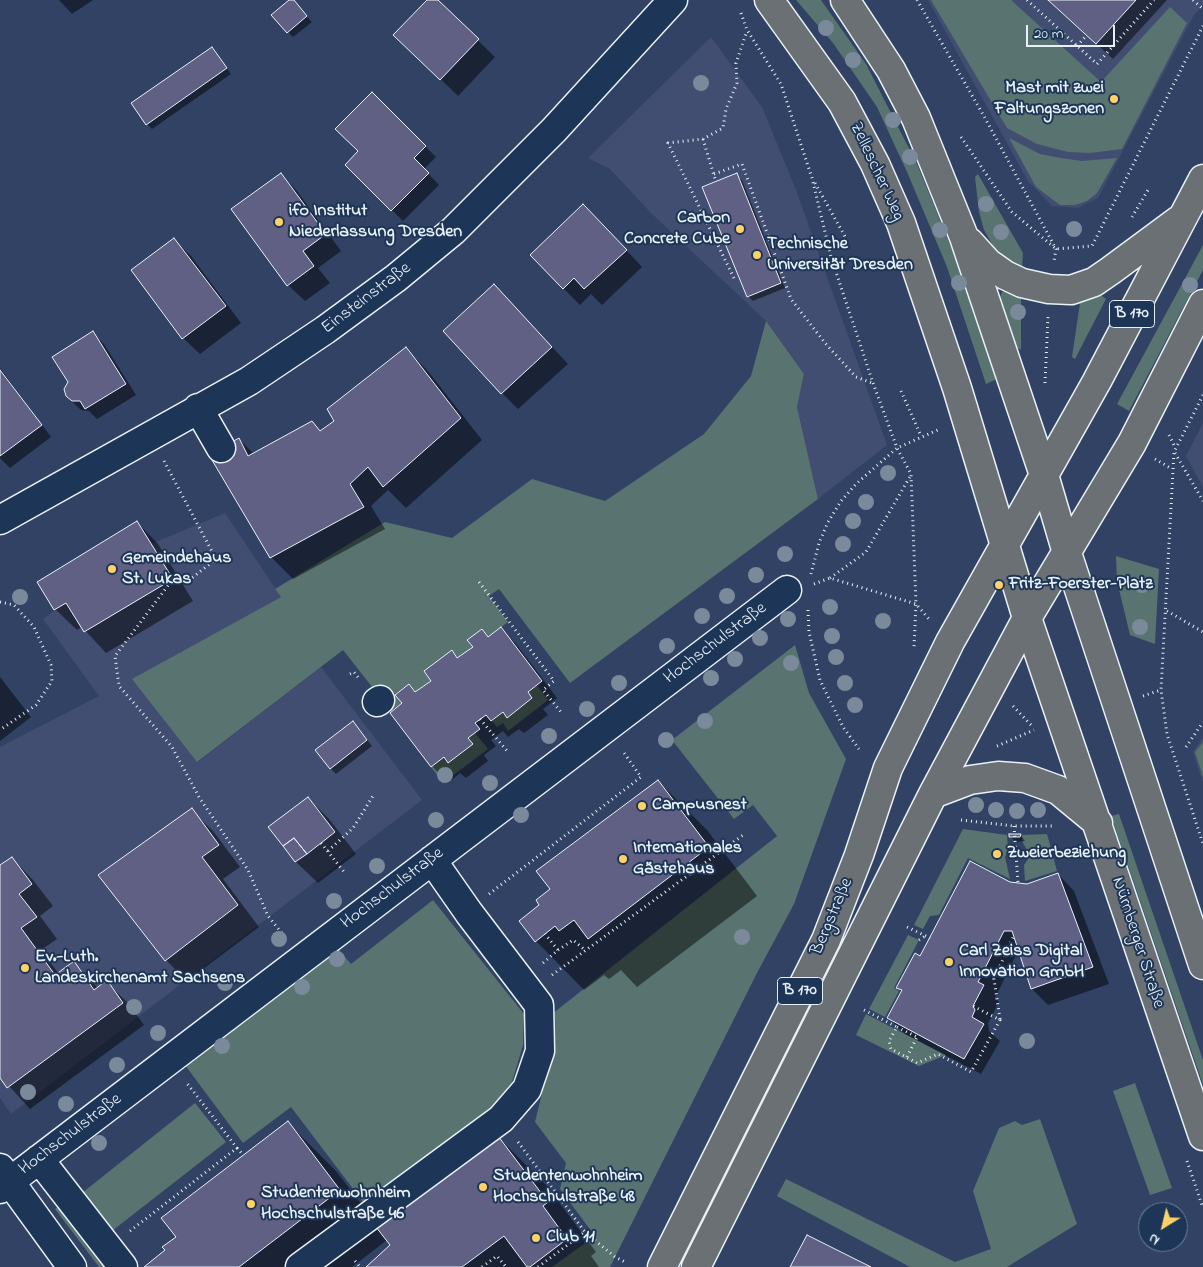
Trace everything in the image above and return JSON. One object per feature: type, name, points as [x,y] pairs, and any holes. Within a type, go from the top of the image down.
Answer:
[{"type":"main road","name":"Zellescher Weg","points":[[769,0],[842,102],[875,164],[901,223],[967,419],[1005,543]]},
{"type":"main road","points":[[845,0],[863,24],[891,70],[916,118],[964,237],[1044,475],[1067,553],[1203,965]]},
{"type":"main road","name":"B 170","points":[[1005,543],[1080,411],[1203,179]]},
{"type":"main road","points":[[964,237],[988,263],[1005,275],[1022,283],[1049,289],[1072,290],[1094,282],[1110,272],[1184,216]]},
{"type":"main road","name":"B 170","points":[[696,1267],[933,794],[1028,618],[1132,443],[1203,304]]},
{"type":"main road","points":[[1005,543],[1028,618]]},
{"type":"main road","name":"Bergstraße","points":[[662,1267],[826,940],[859,855],[888,768],[950,642],[1005,543]]},
{"type":"main road","name":"Nürnberger Straße","points":[[1028,618],[1203,1136]]},
{"type":"main road","points":[[933,794],[970,780],[998,776],[1025,778],[1058,790],[1098,823]]},
{"type":"street","name":"Einsteinstraße","points":[[0,520],[249,381],[326,330],[396,278],[454,231],[554,130],[673,0]]},
{"type":"street","points":[[198,408],[221,448]]},
{"type":"street","name":"Hochschulstraße","points":[[3,1180],[40,1158],[787,590]]},
{"type":"street","points":[[300,1267],[501,1119],[526,1089],[540,1051],[539,1005],[469,913],[432,860]]},
{"type":"street","points":[[40,1158],[116,1257]]},
{"type":"street","points":[[3,1180],[72,1267]]},
{"type":"path","points":[[917,0],[985,118],[1056,249]]},
{"type":"path","points":[[1027,0],[1097,64],[1154,0]]},
{"type":"path","points":[[1193,0],[1203,9]]},
{"type":"path","points":[[740,10],[748,30],[781,84],[812,178],[831,257],[873,383],[897,448],[911,474],[916,604]]},
{"type":"path","points":[[961,137],[1012,212],[1056,249],[1092,246],[1203,26]]},
{"type":"path","points":[[734,278],[668,142],[703,139],[723,128],[726,110],[737,83],[736,63],[748,30]]},
{"type":"path","points":[[1078,46],[1087,35]]},
{"type":"path","points":[[703,139],[716,182]]},
{"type":"path","points":[[714,174],[742,164],[790,299],[856,377],[873,383]]},
{"type":"path","points":[[812,178],[848,240]]},
{"type":"path","points":[[901,391],[921,436],[897,448],[856,484],[840,502],[828,522],[812,564],[810,586],[830,578],[866,552],[911,474]]},
{"type":"path","points":[[1203,395],[1174,452],[1167,612],[1161,690],[1167,734],[1203,844]]},
{"type":"path","points":[[1167,431],[1176,448]]},
{"type":"path","points":[[146,437],[172,471],[216,560],[188,581],[173,579],[115,656],[119,686],[172,747],[199,797],[248,870],[268,916]]},
{"type":"path","points":[[1174,452],[1203,501]]},
{"type":"path","points":[[1158,461],[1172,470]]},
{"type":"path","points":[[830,578],[916,604],[928,618]]},
{"type":"path","points":[[479,582],[554,681],[543,690],[561,712]]},
{"type":"path","points":[[0,602],[14,605],[34,627],[51,665],[52,681],[36,705],[0,730]]},
{"type":"path","points":[[808,607],[809,632],[820,680],[839,719],[859,749]]},
{"type":"path","points":[[1167,612],[1203,632]]},
{"type":"path","points":[[350,674],[354,672],[360,680]]},
{"type":"path","points":[[1008,700],[1036,729]]},
{"type":"path","points":[[480,719],[508,752]]},
{"type":"path","points":[[1186,747],[1203,722]]},
{"type":"path","points":[[493,902],[487,895],[640,777],[606,728]]},
{"type":"path","points":[[328,851],[353,828],[373,796]]},
{"type":"path","points":[[960,820],[1014,826],[1057,826]]},
{"type":"path","points":[[1014,826],[1018,883]]},
{"type":"path","points":[[530,992],[743,835]]},
{"type":"path","points":[[321,843],[345,873]]},
{"type":"path","points":[[907,927],[930,938]]},
{"type":"path","points":[[545,934],[558,950]]},
{"type":"path","points":[[919,940],[925,936]]},
{"type":"path","points":[[896,1027],[889,1046],[891,1049],[917,1062],[938,1054],[971,1072],[1000,1020],[994,979],[1014,936]]},
{"type":"path","points":[[536,957],[542,964],[572,940],[585,950]]},
{"type":"path","points":[[973,1006],[1000,1020]]},
{"type":"path","points":[[864,1010],[918,1036],[907,1057]]},
{"type":"path","points":[[169,1060],[243,1155]]},
{"type":"path","points":[[501,1119],[585,1232],[615,1258],[625,1262]]},
{"type":"path","points":[[116,1257],[237,1148]]},
{"type":"path","points":[[538,1267],[585,1232]]},
{"type":"path","points":[[482,1267],[497,1256],[506,1267]]},
{"type":"shaded area","points":[[928,0],[1203,0],[1203,5],[1194,15],[1098,198],[1078,208],[1052,206],[1028,181]]},
{"type":"shaded area","name":"Technische Universität Dresden","points":[[711,37],[762,107],[796,190],[887,445],[818,499],[797,407],[804,374],[766,321],[651,213],[610,169],[588,158]]},
{"type":"shaded area","points":[[1203,423],[1203,487],[1186,456]]},
{"type":"shaded area","points":[[225,513],[281,597],[133,679],[198,762],[321,667],[422,800],[11,1114],[0,1098],[0,747],[99,696],[43,619],[66,603],[74,616],[151,544]]},
{"type":"shaded area","points":[[1203,737],[1203,783],[1193,752]]},
{"type":"green space","points":[[796,0],[821,0],[866,64],[917,164],[961,271],[997,379],[986,384],[947,267],[877,107],[833,43]]},
{"type":"green space","points":[[931,0],[1011,0],[1101,82],[1170,7],[1187,23],[1122,149],[1090,153],[1068,152],[1037,144],[1007,128]]},
{"type":"green space","points":[[1009,138],[1040,154],[1061,158],[1082,161],[1117,158],[1097,193],[1087,201],[1075,205],[1060,205],[1036,187]]},
{"type":"green space","points":[[978,174],[1023,253],[1022,269],[1004,257],[993,246],[984,230],[979,212],[975,177]]},
{"type":"green space","points":[[1203,245],[1203,270],[1129,411],[1117,404]]},
{"type":"green space","points":[[1005,291],[1021,299],[1021,350],[1017,348],[1000,297],[1002,292]]},
{"type":"green space","points":[[1101,295],[1106,299],[1075,359],[1072,357],[1080,303]]},
{"type":"green space","points":[[766,321],[804,374],[797,407],[818,499],[570,683],[499,589],[489,596],[508,622],[488,637],[482,629],[468,640],[473,647],[458,658],[452,651],[424,671],[431,681],[415,692],[409,684],[395,694],[402,703],[391,711],[343,650],[197,762],[132,679],[281,597],[275,589],[385,522],[452,538],[532,479],[605,501],[704,434],[751,376]]},
{"type":"green space","points":[[1116,556],[1159,569],[1155,644],[1130,635],[1117,581]]},
{"type":"green space","points":[[795,645],[809,693],[846,759],[794,904],[757,973],[610,1267],[552,1267],[595,1236],[560,1189],[566,1163],[535,1122],[552,1052],[552,1014],[777,836],[753,805],[734,819],[672,740]]},
{"type":"green space","points":[[537,685],[548,700],[508,731],[503,723],[497,727],[492,721],[503,712],[507,718],[532,698],[528,692]]},
{"type":"green space","points":[[475,733],[488,749],[443,783],[431,767],[444,757],[448,763],[473,744],[468,738]]},
{"type":"green space","points":[[1203,742],[1203,777],[1195,752]]},
{"type":"green space","points":[[1119,814],[1203,1060],[1203,1085],[1111,816]]},
{"type":"green space","points":[[963,829],[1007,835],[1008,850],[1005,857],[1010,879],[968,858],[939,915],[930,916],[923,929],[914,925]]},
{"type":"green space","points":[[1047,834],[1057,871],[1025,881],[1024,865],[1028,859],[1028,852],[1023,843],[1022,835]]},
{"type":"green space","points":[[433,900],[524,1014],[523,1045],[512,1082],[486,1114],[363,1202],[291,1107],[243,1143],[182,1061],[334,944],[351,964]]},
{"type":"green space","points":[[908,935],[919,940],[894,988],[899,991],[885,1017],[869,1009]]},
{"type":"green space","points":[[866,1014],[946,1055],[919,1066],[856,1035]]},
{"type":"green space","points":[[1135,1083],[1172,1188],[1150,1195],[1113,1091]]},
{"type":"green space","points":[[195,1103],[226,1142],[112,1231],[82,1193]]},
{"type":"green space","points":[[1040,1119],[1077,1224],[1007,1267],[910,1267],[777,1196],[786,1179],[955,1262],[991,1249],[973,1191],[999,1128],[1015,1121],[1022,1125]]},
{"type":"green space","points":[[64,1203],[116,1267],[99,1267],[55,1209]]},
{"type":"building","points":[[289,0],[294,0],[307,16],[287,33],[271,15]]},
{"type":"building","points":[[427,0],[438,0],[479,39],[440,80],[393,35]]},
{"type":"building","points":[[1048,0],[1136,0],[1096,44]]},
{"type":"building","points":[[212,47],[227,68],[146,125],[131,103]]},
{"type":"building","points":[[372,92],[426,146],[414,158],[429,173],[391,211],[345,165],[358,151],[335,129]]},
{"type":"building","name":"ifo Institut Niederlassung Dresden","points":[[281,173],[326,234],[303,251],[314,266],[287,286],[231,209]]},
{"type":"building","name":"Carbon Concrete Cube","points":[[737,173],[781,283],[747,297],[702,187]]},
{"type":"building","points":[[583,204],[627,250],[584,289],[574,278],[563,289],[530,255]]},
{"type":"building","points":[[174,238],[226,306],[182,339],[131,270]]},
{"type":"building","points":[[494,284],[552,347],[501,394],[443,331]]},
{"type":"building","points":[[93,331],[126,384],[85,409],[80,401],[72,401],[66,396],[64,389],[68,382],[52,357]]},
{"type":"building","points":[[406,347],[461,418],[383,487],[368,467],[350,484],[364,507],[270,558],[209,455],[239,438],[248,456],[312,421],[320,431],[334,421],[327,409]]},
{"type":"building","points":[[0,370],[42,425],[0,456]]},
{"type":"building","name":"Gemeindehaus St. Lukas","points":[[137,521],[173,579],[84,632],[66,603],[54,610],[37,582]]},
{"type":"building","points":[[501,627],[542,681],[528,692],[532,698],[507,718],[503,712],[491,721],[486,715],[475,723],[480,729],[468,738],[473,744],[448,763],[444,757],[431,767],[390,713],[402,703],[395,695],[409,684],[415,692],[431,681],[424,671],[452,650],[457,658],[473,647],[467,640],[482,629],[488,637]]},
{"type":"building","points":[[353,721],[367,740],[330,769],[315,750]]},
{"type":"building","name":"Internationales Gästehaus","points":[[658,780],[709,847],[588,939],[574,920],[559,931],[555,926],[535,942],[519,921],[539,905],[536,900],[550,889],[536,871]]},
{"type":"building","points":[[308,797],[335,832],[307,854],[294,838],[283,846],[268,827]]},
{"type":"building","points":[[192,808],[219,845],[202,857],[238,905],[165,961],[98,875]]},
{"type":"building","points":[[1009,834],[1021,834],[1020,837],[1009,837]]},
{"type":"building","points":[[294,838],[307,854],[295,862],[283,846]]},
{"type":"building","name":"Ev.-Luth. Landeskirchenamt Sachsens","points":[[12,857],[32,884],[19,894],[37,917],[21,928],[55,975],[74,961],[94,990],[107,980],[123,1003],[7,1088],[0,1078],[0,865]]},
{"type":"building","name":"Carl Zeiss Digital Innovation GmbH","points":[[970,861],[1010,882],[1027,884],[1058,873],[1093,967],[1031,989],[1012,931],[1004,931],[978,982],[984,985],[973,1006],[975,1010],[972,1017],[984,1024],[964,1059],[887,1018],[902,990],[896,988],[915,953],[920,956]]},
{"type":"building","name":"Studentenwohnheim Hochschulstraße 46","points":[[288,1121],[340,1190],[239,1267],[144,1267],[165,1250],[162,1247],[176,1237],[161,1218]]},
{"type":"building","name":"Studentenwohnheim Hochschulstraße 48","points":[[498,1136],[548,1202],[543,1206],[567,1239],[530,1267],[527,1267],[504,1236],[462,1267],[366,1267],[390,1245],[376,1227]]},
{"type":"building","points":[[807,1235],[871,1267],[790,1267]]},
{"type":"place","name":"Mast mit zwei Faltungszonen","points":[[1114,99]]},
{"type":"place","name":"ifo Institut Niederlassung Dresden","points":[[279,222]]},
{"type":"place","name":"Carbon Concrete Cube","points":[[740,229]]},
{"type":"place","name":"Technische Universität Dresden","points":[[757,255]]},
{"type":"place","name":"Gemeindehaus St. Lukas","points":[[112,569]]},
{"type":"place","name":"Fritz-Foerster-Platz","points":[[999,585]]},
{"type":"place","name":"Campusnest","points":[[642,806]]},
{"type":"place","name":"Zweierbeziehung","points":[[997,854]]},
{"type":"place","name":"Internationales Gästehaus","points":[[623,859]]},
{"type":"place","name":"Carl Zeiss Digital Innovation GmbH","points":[[949,962]]},
{"type":"place","name":"Ev.-Luth. Landeskirchenamt Sachsens","points":[[25,968]]},
{"type":"place","name":"Studentenwohnheim Hochschulstraße 48","points":[[483,1187]]},
{"type":"place","name":"Studentenwohnheim Hochschulstraße 46","points":[[251,1204]]},
{"type":"place","name":"Club 11","points":[[536,1238]]}]
